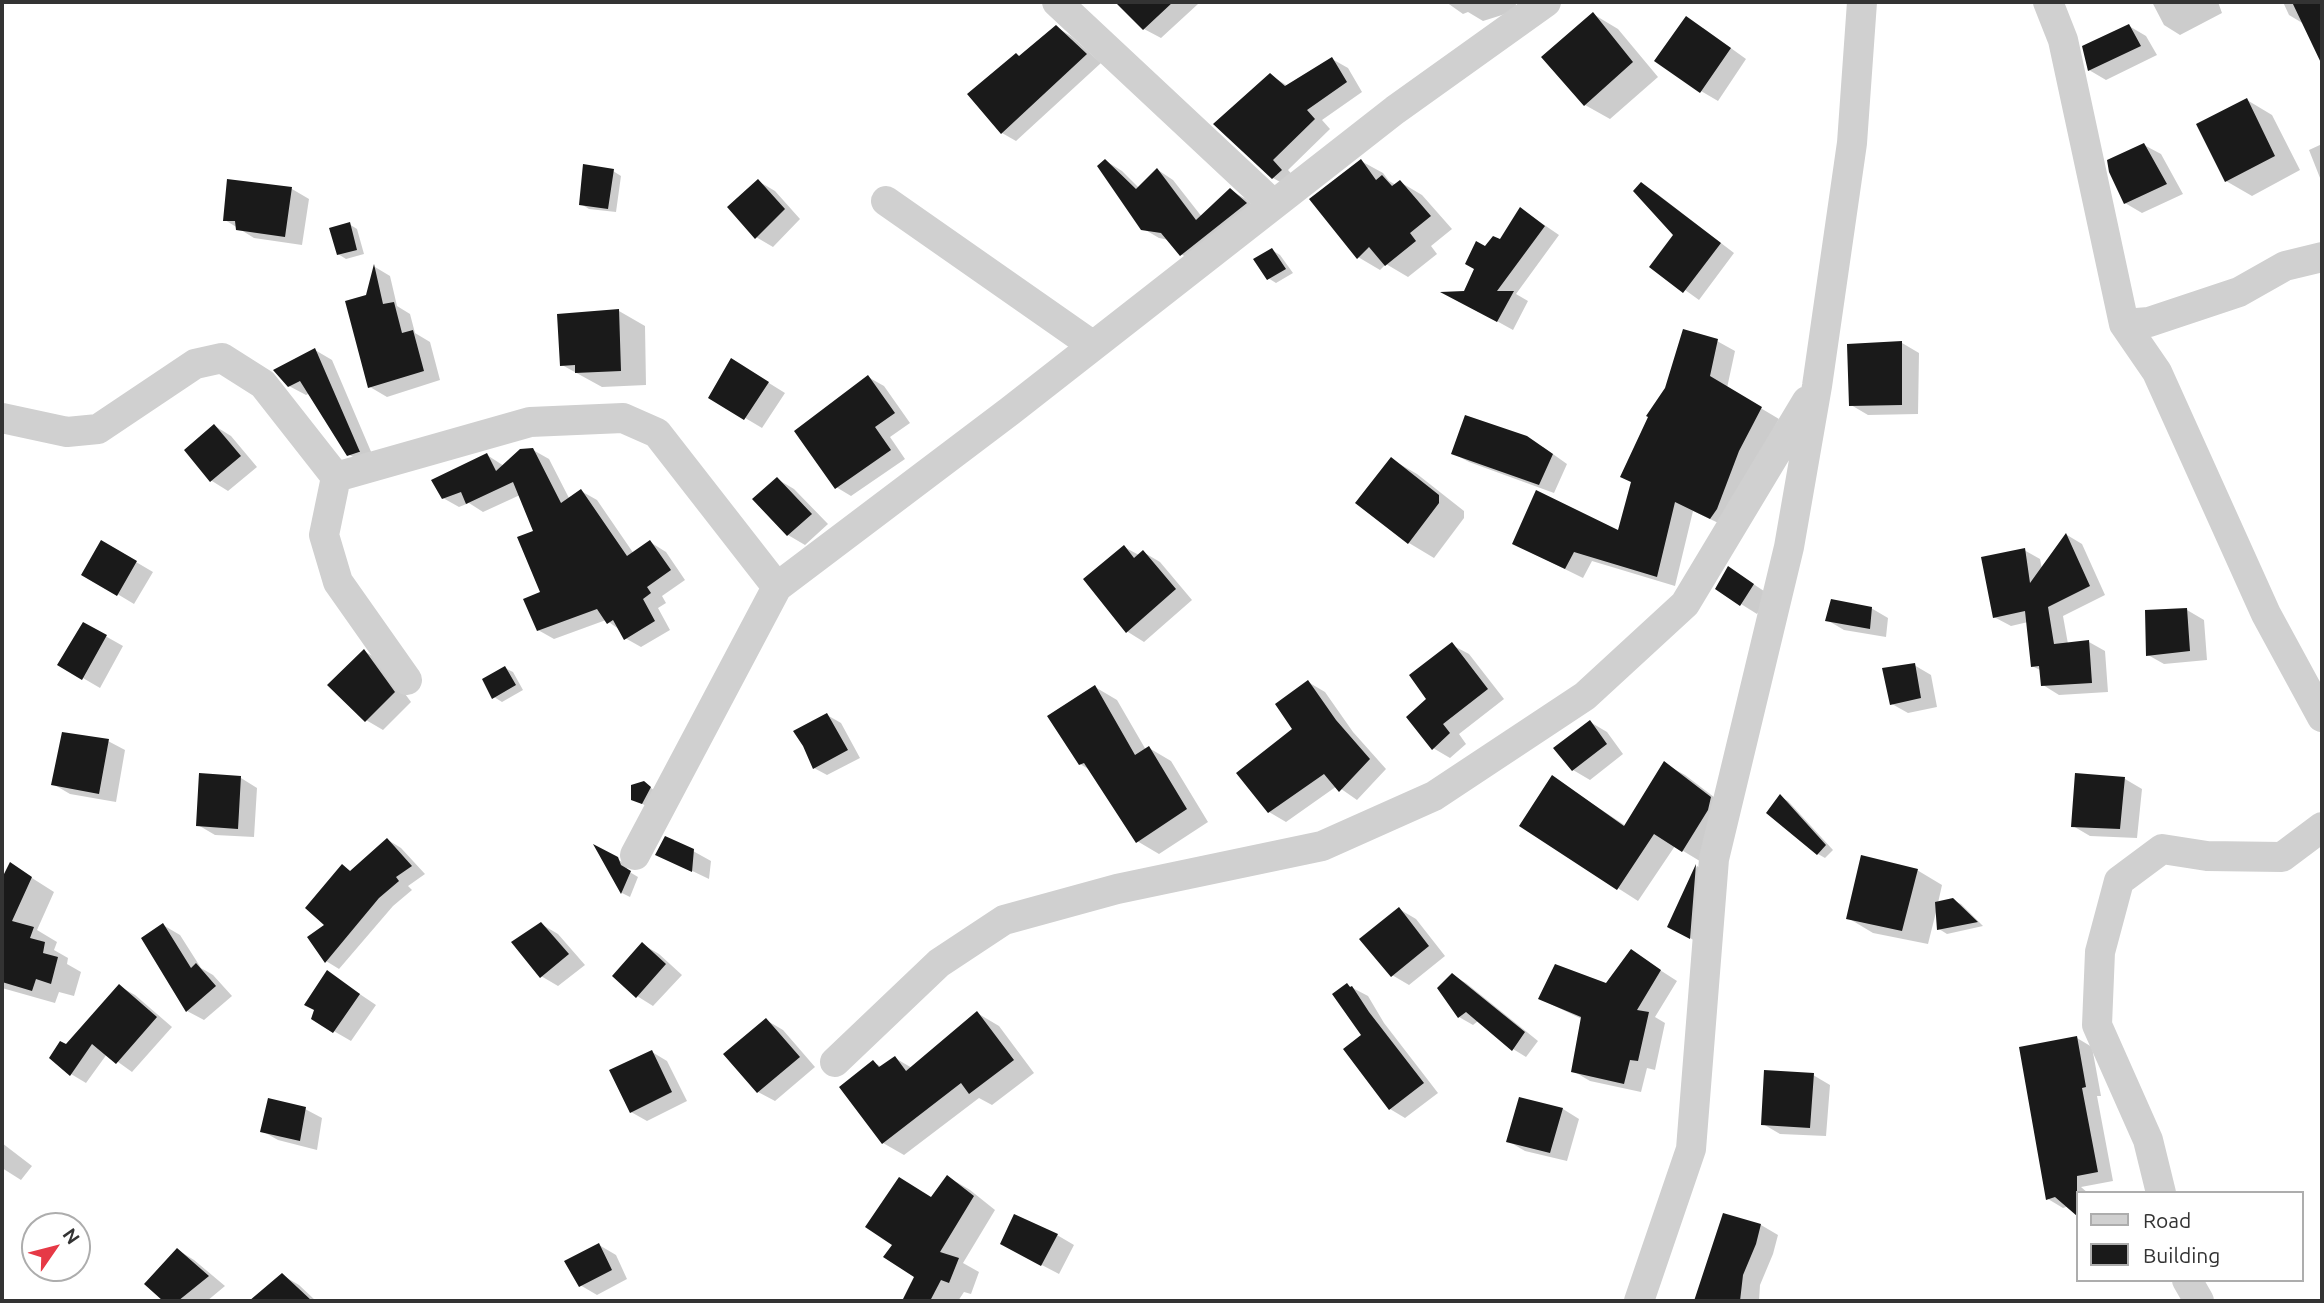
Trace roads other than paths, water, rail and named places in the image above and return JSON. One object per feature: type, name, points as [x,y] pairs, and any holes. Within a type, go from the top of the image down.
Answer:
[{"type":"street","points":[[1057,2],[1273,204]]},
{"type":"street","points":[[635,855],[777,587],[1010,411],[1091,345],[1395,110],[1546,2]]},
{"type":"street","points":[[1639,1301],[1691,1149],[1714,859],[1789,547],[1817,386],[1852,143],[1862,2]]},
{"type":"street","points":[[2048,2],[2063,40],[2124,324],[2157,372],[2266,614],[2322,717]]},
{"type":"street","points":[[886,201],[1091,345]]},
{"type":"street","points":[[2124,324],[2149,322],[2239,292],[2285,266],[2322,257]]},
{"type":"street","points":[[2,418],[67,432],[98,429],[195,364],[222,359],[263,384],[335,477],[324,535],[338,582],[407,680]]},
{"type":"street","points":[[835,1062],[939,963],[1003,920],[1116,889],[1322,846],[1434,796],[1585,696],[1685,604],[1817,386]]},
{"type":"street","points":[[335,477],[530,422],[623,418],[657,433],[777,587]]},
{"type":"street","points":[[2161,1191],[2148,1140],[2097,1025],[2099,952],[2119,881],[2162,849],[2207,856],[2282,857],[2322,827]]},
{"type":"street","points":[[2188,1282],[2199,1301]]}]
